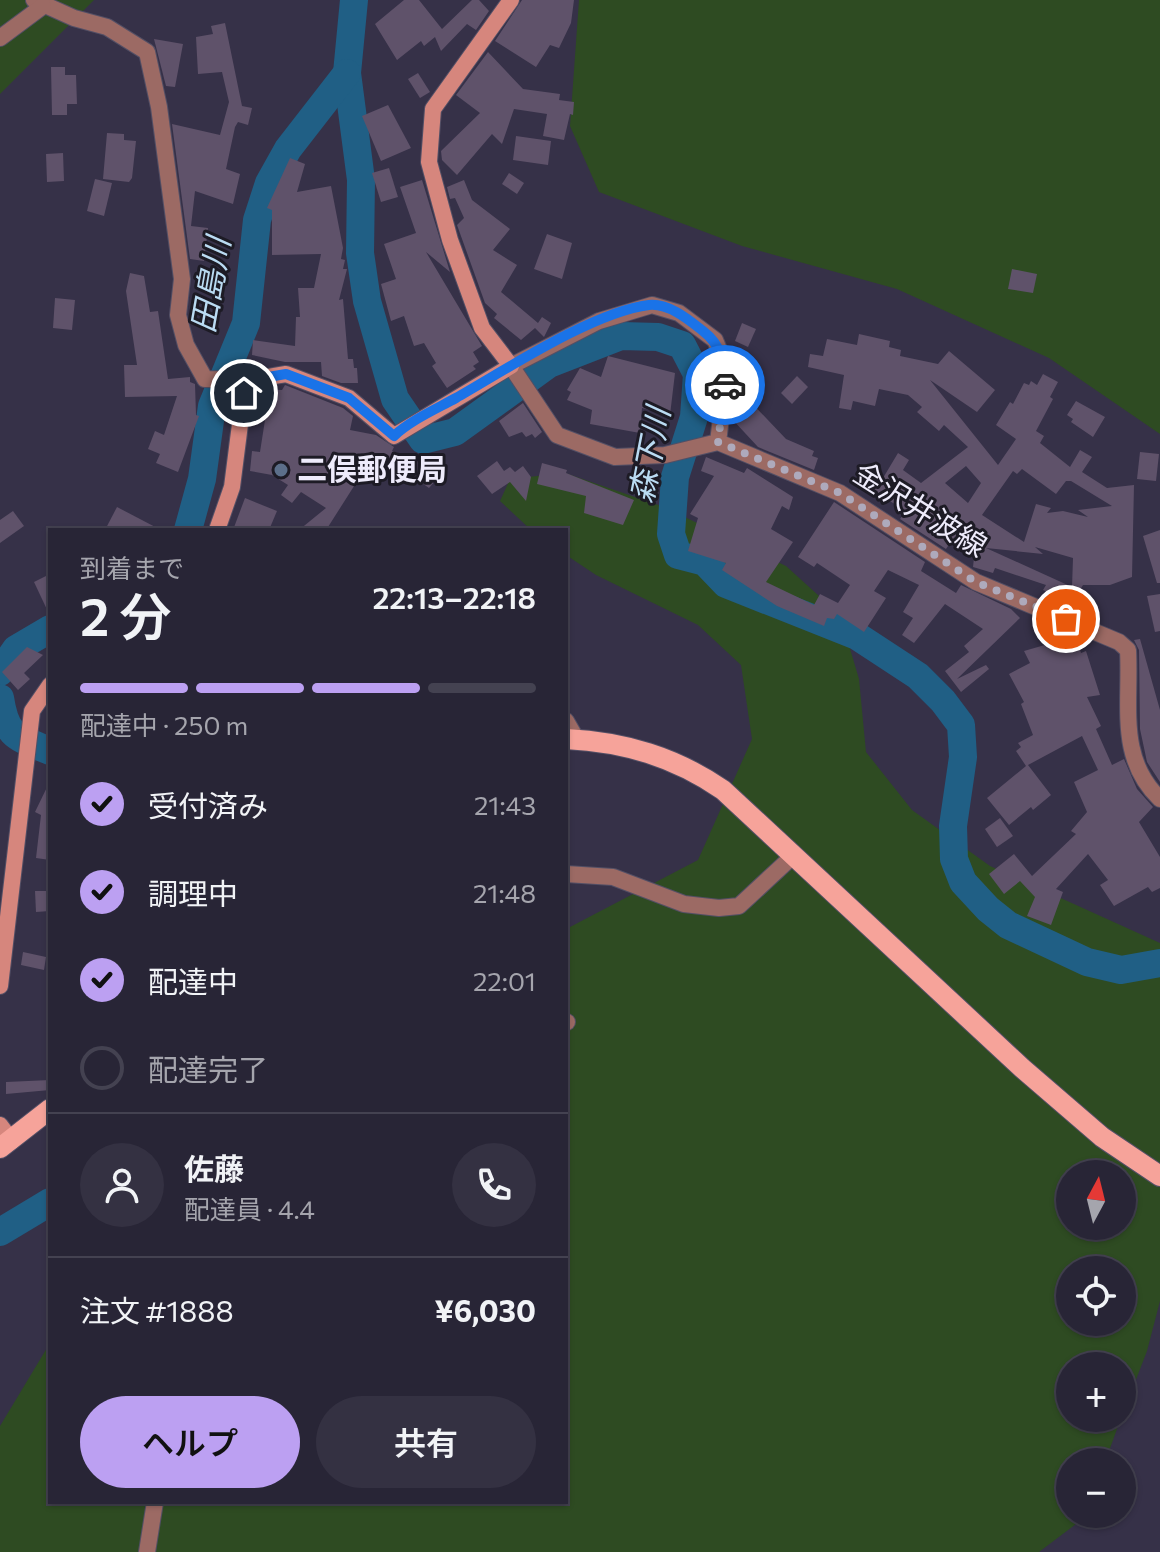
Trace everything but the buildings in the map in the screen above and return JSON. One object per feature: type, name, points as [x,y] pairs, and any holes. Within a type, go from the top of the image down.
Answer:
[{"type":"main road","points":[[218,528],[232,487],[244,381],[286,374],[349,398],[394,436],[433,411],[516,372],[482,328],[450,240],[429,162],[433,109],[511,0]]},
{"type":"main road","points":[[0,986],[6,882],[32,711],[48,688]]},
{"type":"main road","points":[[572,740],[630,746],[697,773],[743,807],[1022,1068],[1102,1137],[1160,1176]]},
{"type":"main road","points":[[4,1138],[48,1110]]},
{"type":"street","points":[[0,38],[38,3],[107,27],[147,52],[159,107],[182,279],[178,315],[186,345],[205,379],[244,381]]},
{"type":"street","points":[[652,305],[679,313],[715,340],[727,369],[713,444],[665,455],[615,457],[557,435],[516,372],[612,317],[652,305]]},
{"type":"street","name":"金沢井波線","points":[[713,444],[840,493],[976,582],[1119,642],[1128,650],[1129,740],[1136,769],[1160,799]]},
{"type":"street","points":[[568,874],[613,877],[684,904],[719,908],[739,906],[794,855]]},
{"type":"street","points":[[147,1552],[155,1504]]},
{"type":"green space","points":[[0,0],[94,0],[0,94]]},
{"type":"green space","points":[[579,0],[1160,0],[1160,434],[1049,358],[897,289],[742,246],[599,192],[570,126]]},
{"type":"green space","points":[[565,473],[664,507],[786,566],[840,615],[859,679],[866,752],[912,810],[990,866],[1160,943],[1160,1301],[1136,1380],[1136,1352],[1056,1352],[1056,1432],[1116,1432],[1110,1448],[1056,1448],[1056,1528],[1071,1528],[1039,1552],[0,1552],[0,1426],[48,1346],[48,1504],[568,1504],[568,933],[570,927],[698,860],[752,739],[741,665],[698,625],[596,575],[568,556],[568,528],[529,528],[500,501],[510,479]]},
{"type":"waterway","name":"森下川","points":[[354,0],[347,73],[361,180],[360,253],[367,301],[395,399],[423,440],[455,432],[549,364],[621,336],[658,337],[682,345],[697,374],[694,417],[675,477],[671,534],[678,555],[705,562],[726,584],[857,636],[918,676],[943,701],[961,725],[963,757],[953,826],[954,859],[963,882],[988,909],[1008,925],[1087,962],[1121,970],[1160,963]]},
{"type":"waterway","name":"田島川","points":[[189,528],[202,479],[212,406],[246,323],[257,220],[269,183],[288,149],[347,73]]},
{"type":"waterway","name":"田島川","points":[[0,672],[16,649],[48,630]]},
{"type":"waterway","name":"田島川","points":[[0,698],[2,711],[14,734],[48,750]]},
{"type":"waterway","name":"田島川","points":[[0,1232],[48,1203]]},
{"type":"way so far","points":[[725,385],[718,442],[840,493],[976,582],[1066,619]]},
{"type":"place","name":"二俣郵便局","points":[[281,470]]},
{"type":"route","points":[[244,393],[250,380],[286,374],[349,398],[394,436],[511,366],[577,332],[599,321],[652,305],[679,313],[715,340],[727,369],[725,385]]}]
